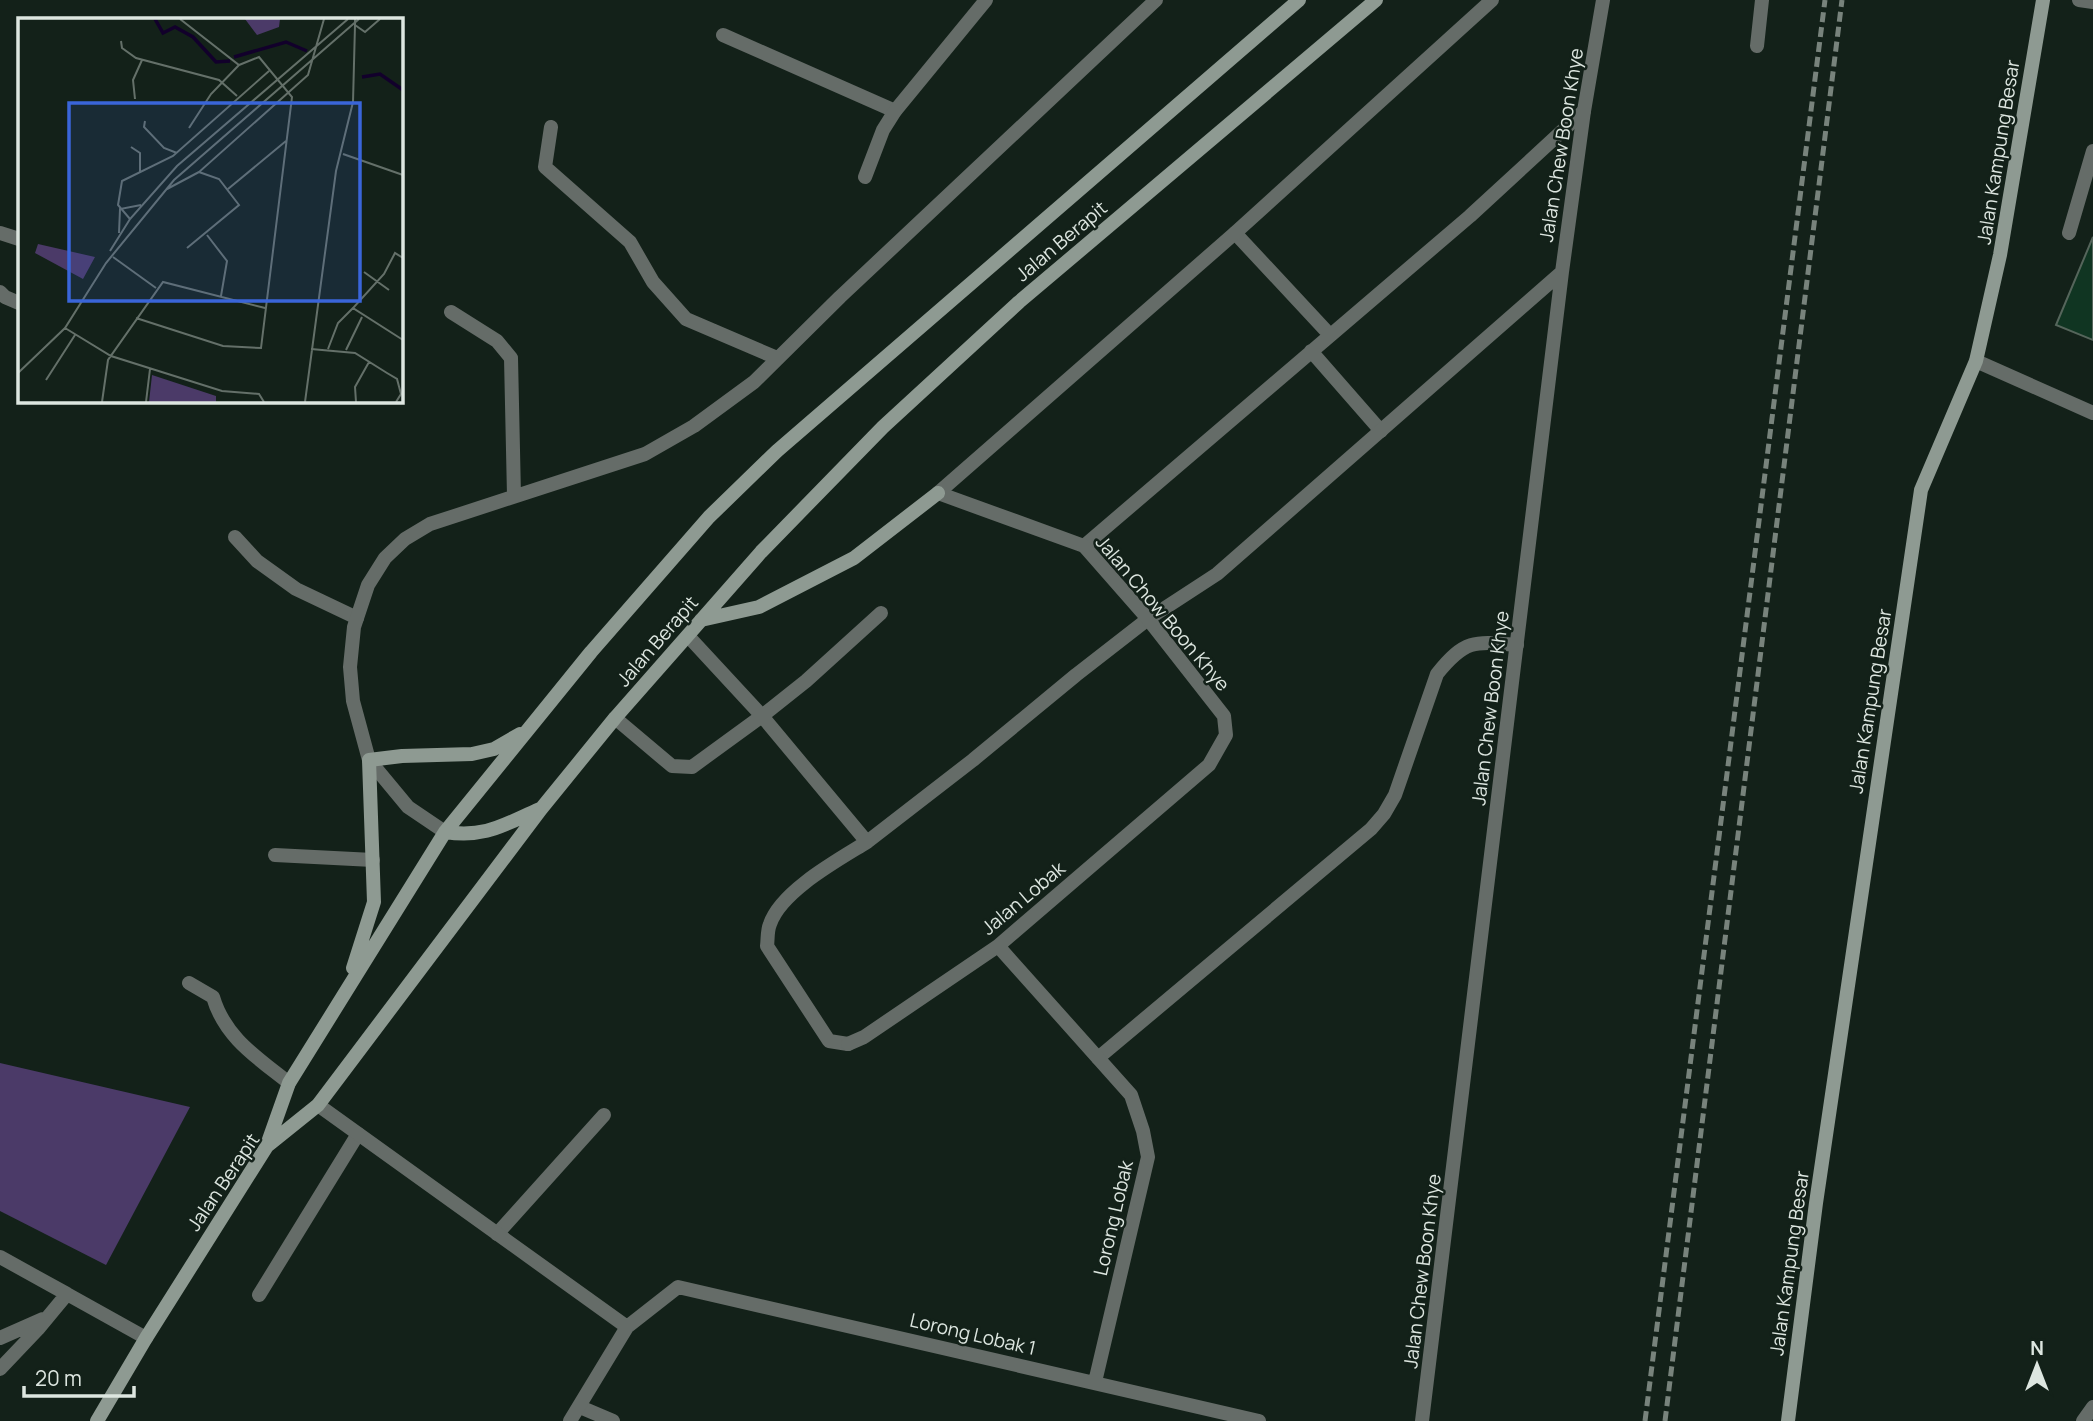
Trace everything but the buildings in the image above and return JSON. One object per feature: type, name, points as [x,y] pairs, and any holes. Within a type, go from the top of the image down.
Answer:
[{"type":"main road","points":[[267,1146],[289,1083],[445,832],[591,653],[709,517],[776,451],[1298,0]]},
{"type":"main road","name":"Jalan Berapit","points":[[97,1421],[267,1146],[318,1105],[541,808],[615,718],[761,552],[883,427],[1019,302],[1376,0]]},
{"type":"main road","name":"Jalan Kampung Besar","points":[[1788,1421],[1818,1190],[1921,490],[1976,361],[2000,255],[2043,0]]},
{"type":"main road","points":[[701,620],[759,607],[854,558],[939,493]]},
{"type":"main road","points":[[346,990],[374,902],[369,760],[472,754],[494,749],[527,730]]},
{"type":"main road","points":[[445,832],[464,835],[484,833],[541,808]]},
{"type":"street","points":[[865,177],[883,130],[895,111],[986,0]]},
{"type":"street","points":[[445,832],[408,807],[369,760],[353,701],[350,667],[357,618],[368,585],[385,558],[405,539],[430,524],[645,454],[694,426],[754,382],[1156,0]]},
{"type":"street","points":[[939,493],[1235,233],[1492,0]]},
{"type":"street","name":"Jalan Chew Boon Khye","points":[[1422,1421],[1562,272],[1584,111],[1603,0]]},
{"type":"street","points":[[1757,46],[1762,0]]},
{"type":"street","points":[[2079,0],[2093,2]]},
{"type":"street","points":[[723,35],[895,111]]},
{"type":"street","points":[[1084,546],[1470,216],[1584,111]]},
{"type":"street","points":[[551,127],[545,167],[630,242],[653,282],[686,319],[777,358]]},
{"type":"street","points":[[2069,233],[2093,151]]},
{"type":"street","points":[[0,233],[18,239]]},
{"type":"street","points":[[1235,233],[1330,335]]},
{"type":"street","points":[[688,636],[762,716],[867,842],[973,760],[1076,674],[1217,573],[1562,272]]},
{"type":"street","points":[[0,292],[18,303]]},
{"type":"street","points":[[451,312],[497,341],[511,358],[514,496]]},
{"type":"street","points":[[1311,351],[1381,431]]},
{"type":"street","points":[[1976,361],[2093,413]]},
{"type":"street","name":"Jalan Chow Boon Khye","points":[[939,493],[1084,546],[1148,620],[1224,716],[1226,734],[1209,765]]},
{"type":"street","points":[[235,537],[257,561],[296,589],[357,618]]},
{"type":"street","points":[[615,718],[672,766],[692,767],[806,681],[881,613]]},
{"type":"street","points":[[1098,1058],[1378,822],[1395,795],[1437,674],[1447,661],[1464,647],[1483,642],[1517,645]]},
{"type":"street","name":"Jalan Lobak","points":[[867,842],[808,880],[784,902],[770,923],[767,946],[829,1041],[848,1044],[864,1037],[998,946],[1209,765]]},
{"type":"street","points":[[275,855],[373,860]]},
{"type":"street","name":"Lorong Lobak","points":[[998,946],[1131,1095],[1143,1130],[1148,1157],[1095,1382]]},
{"type":"street","points":[[189,983],[213,997],[221,1019],[237,1039],[289,1083]]},
{"type":"street","points":[[318,1105],[627,1327],[570,1421]]},
{"type":"street","points":[[497,1234],[604,1115]]},
{"type":"street","points":[[259,1295],[358,1134]]},
{"type":"street","points":[[0,1257],[146,1338]]},
{"type":"street","name":"Lorong Lobak 1","points":[[627,1327],[678,1287],[1259,1421]]},
{"type":"street","points":[[0,1369],[67,1294]]},
{"type":"street","points":[[0,1338],[47,1317]]},
{"type":"street","points":[[580,1407],[613,1421]]},
{"type":"street","points":[[2083,1421],[2093,1407]]},
{"type":"shaded area","points":[[0,1063],[190,1107],[106,1265],[0,1211]]},
{"type":"railway","points":[[1645,1421],[1825,0]]},
{"type":"railway","points":[[1665,1421],[1842,0]]}]
